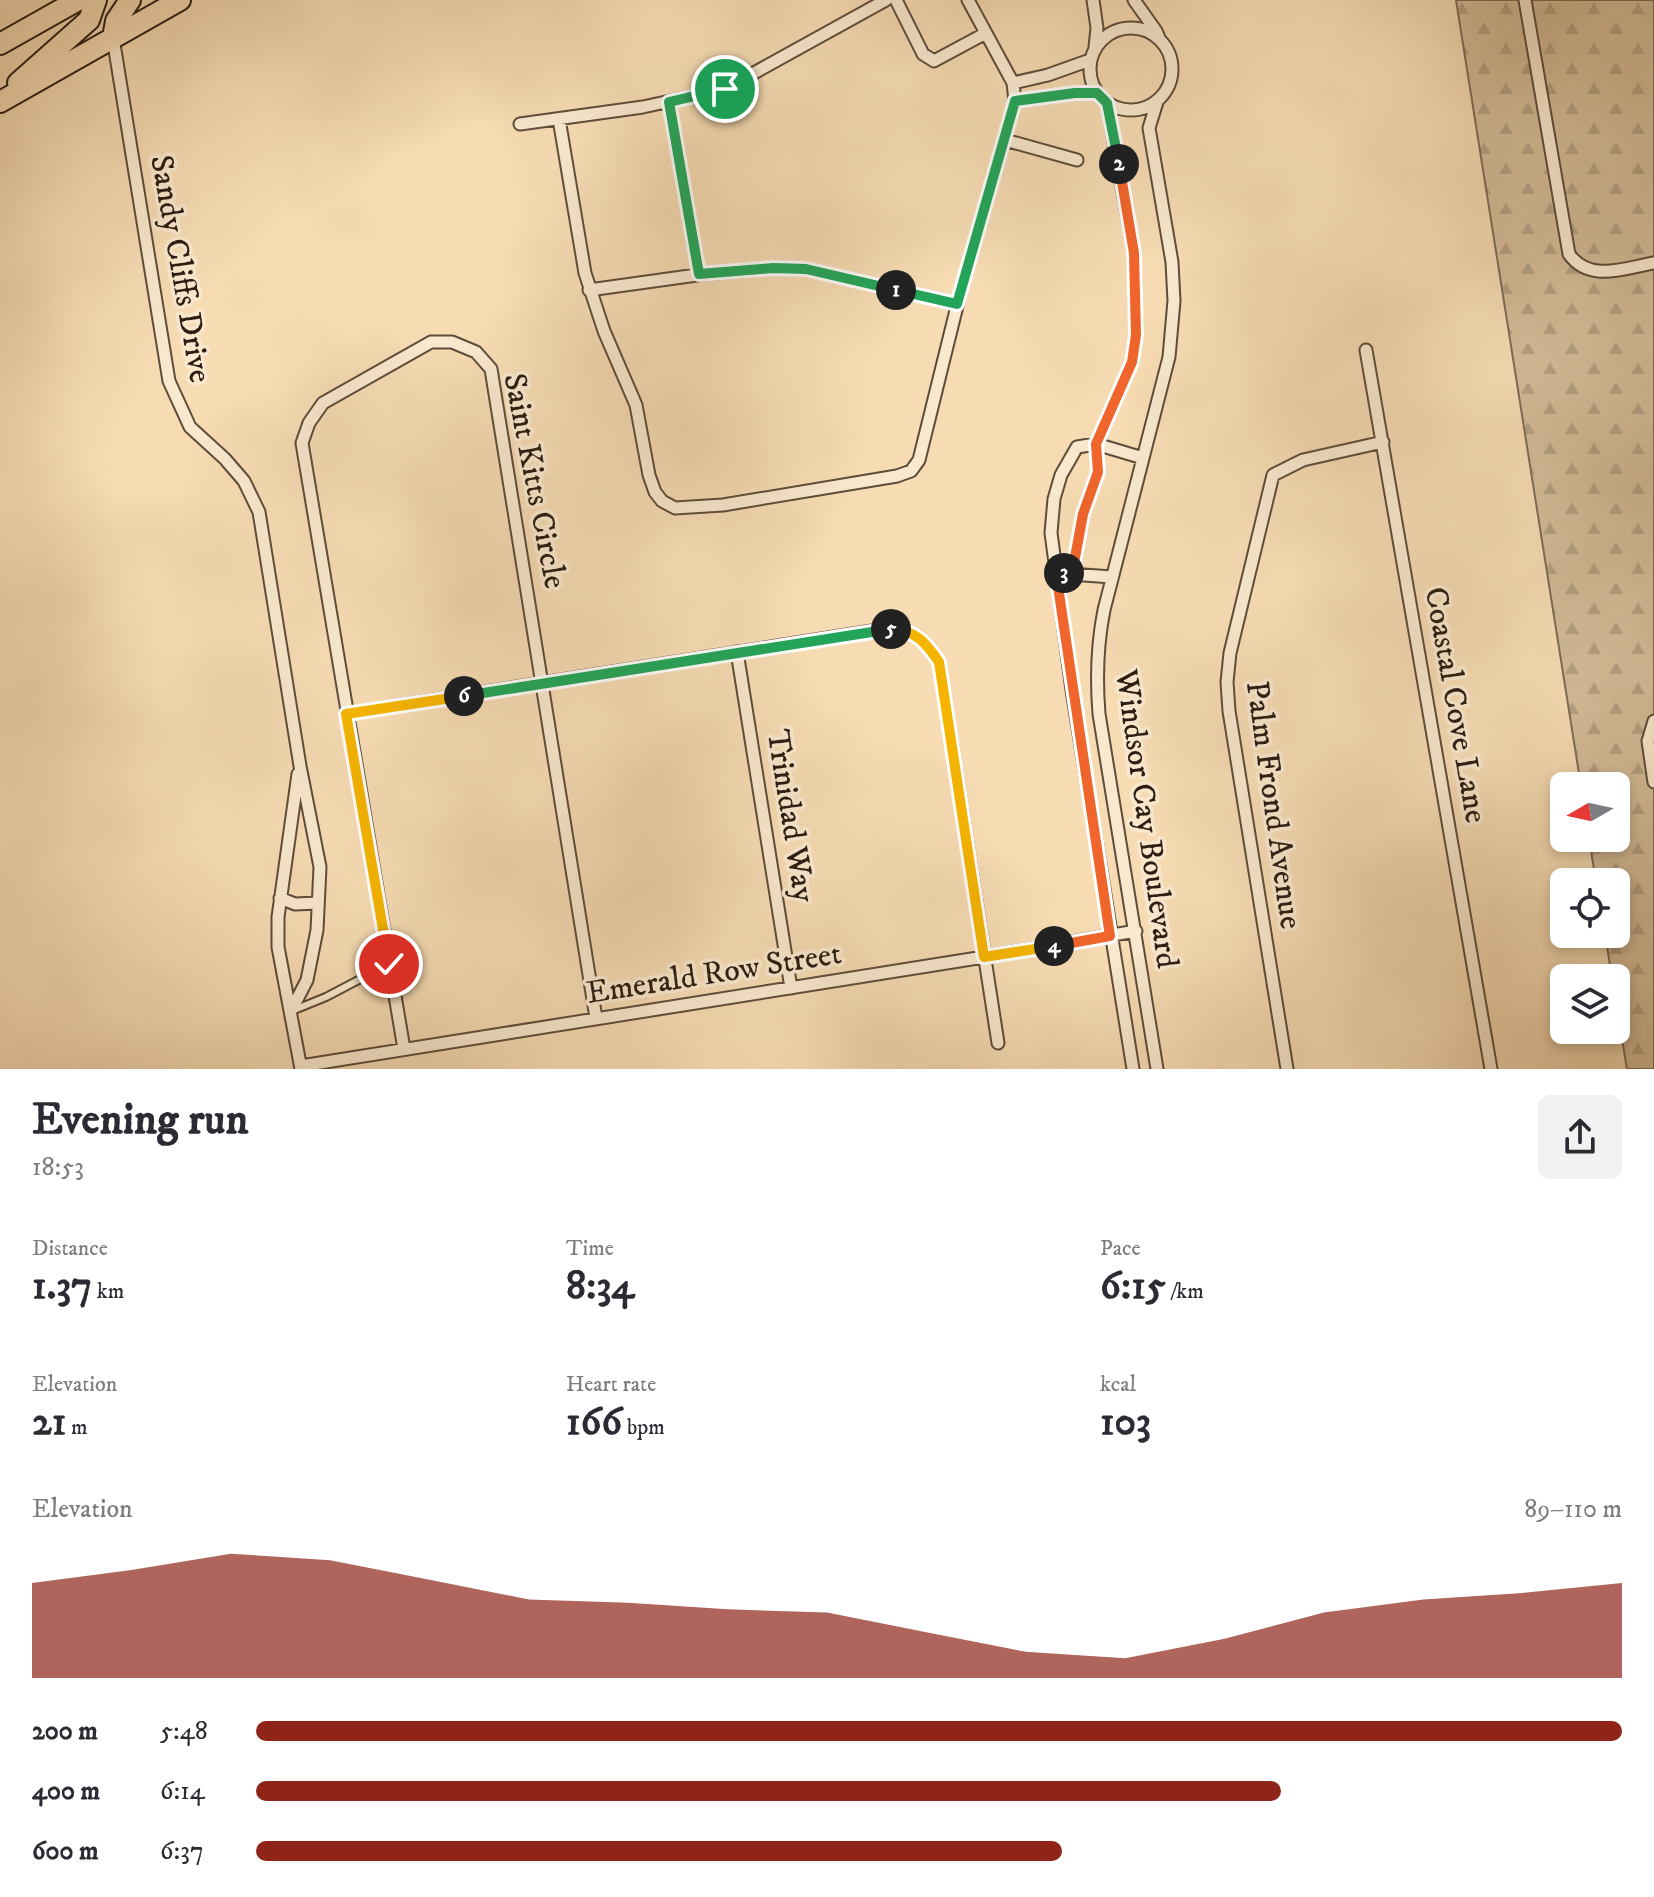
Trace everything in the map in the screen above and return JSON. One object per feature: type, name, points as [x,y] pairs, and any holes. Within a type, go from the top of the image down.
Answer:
[{"type":"highway","points":[[0,44],[78,0]]},
{"type":"highway","points":[[0,101],[89,20],[96,0]]},
{"type":"highway","points":[[113,38],[116,21],[130,0]]},
{"type":"highway","points":[[0,101],[180,0]]},
{"type":"street","points":[[520,124],[669,102],[725,89],[886,0]]},
{"type":"street","points":[[896,0],[923,54],[934,61],[986,33]]},
{"type":"street","points":[[559,119],[589,290],[636,405],[649,475],[662,501],[675,508],[723,505],[897,476],[911,471],[919,460],[957,304],[1015,101],[1013,83],[968,0]]},
{"type":"street","points":[[1093,0],[1097,28],[1090,73],[1097,93],[1107,103],[1132,111],[1157,102]]},
{"type":"street","name":"Windsor Cay Boulevard","points":[[1134,0],[1156,31],[1172,64],[1171,78],[1157,102],[1149,128],[1172,262],[1174,301],[1169,357],[1112,577],[1097,645],[1096,678],[1099,714],[1157,1069]]},
{"type":"street","points":[[1525,0],[1569,254],[1579,266],[1593,272],[1654,263]]},
{"type":"street","points":[[1013,83],[1048,75],[1092,55],[1101,40],[1124,29],[1136,28],[1159,39]]},
{"type":"street","name":"Sandy Cliffs Drive","points":[[113,38],[169,381],[190,427],[244,481],[259,512],[300,766],[320,867],[317,930],[307,980],[291,1011]]},
{"type":"street","points":[[1015,101],[1097,93]]},
{"type":"street","points":[[669,102],[699,274]]},
{"type":"street","points":[[1072,574],[1083,514],[1098,472],[1096,444],[1132,362],[1137,307],[1134,253],[1107,103]]},
{"type":"street","points":[[1005,140],[1077,160]]},
{"type":"street","points":[[589,290],[699,274],[773,268],[806,269],[957,304]]},
{"type":"street","name":"Saint Kitts Circle","points":[[404,1049],[302,443],[309,423],[323,403],[431,342],[452,342],[476,352],[491,369],[596,1018]]},
{"type":"street","name":"Coastal Cove Lane","points":[[1366,350],[1491,1069]]},
{"type":"street","name":"Palm Frond Avenue","points":[[1287,1069],[1229,711],[1227,682],[1230,653],[1273,475],[1303,460],[1383,442]]},
{"type":"street","points":[[1096,444],[1143,458]]},
{"type":"street","name":"Windsor Cay Boulevard","points":[[1096,444],[1077,447],[1061,475],[1054,499],[1051,533],[1110,936],[1133,1069]]},
{"type":"street","points":[[1056,573],[1112,577]]},
{"type":"street","points":[[346,714],[885,629],[905,630],[924,640],[939,662],[998,1043]]},
{"type":"street","name":"Trinidad Way","points":[[737,652],[791,988]]},
{"type":"street","points":[[1654,721],[1648,741],[1654,782]]},
{"type":"street","name":"Sandy Cliffs Drive","points":[[300,766],[280,898],[278,947],[301,1067]]},
{"type":"street","points":[[280,898],[295,904],[318,903]]},
{"type":"street","name":"Emerald Row Street","points":[[301,1067],[1136,931]]},
{"type":"lane","points":[[291,1011],[326,997],[389,964]]},
{"type":"green space","points":[[1456,0],[1654,0],[1654,1069],[1627,1069],[1623,1044],[1630,1044],[1630,964],[1610,964],[1607,948],[1630,948],[1630,868],[1594,868],[1591,852],[1630,852],[1630,772],[1579,772]]},
{"type":"route","points":[[389,964],[346,714],[885,629],[905,630],[924,640],[939,662],[984,957],[1110,936],[1056,573],[1072,574],[1083,514],[1098,472],[1096,444],[1132,362],[1136,335],[1134,253],[1107,103],[1097,93],[1015,101],[957,304],[806,269],[773,268],[699,274],[669,102],[725,89]]}]
